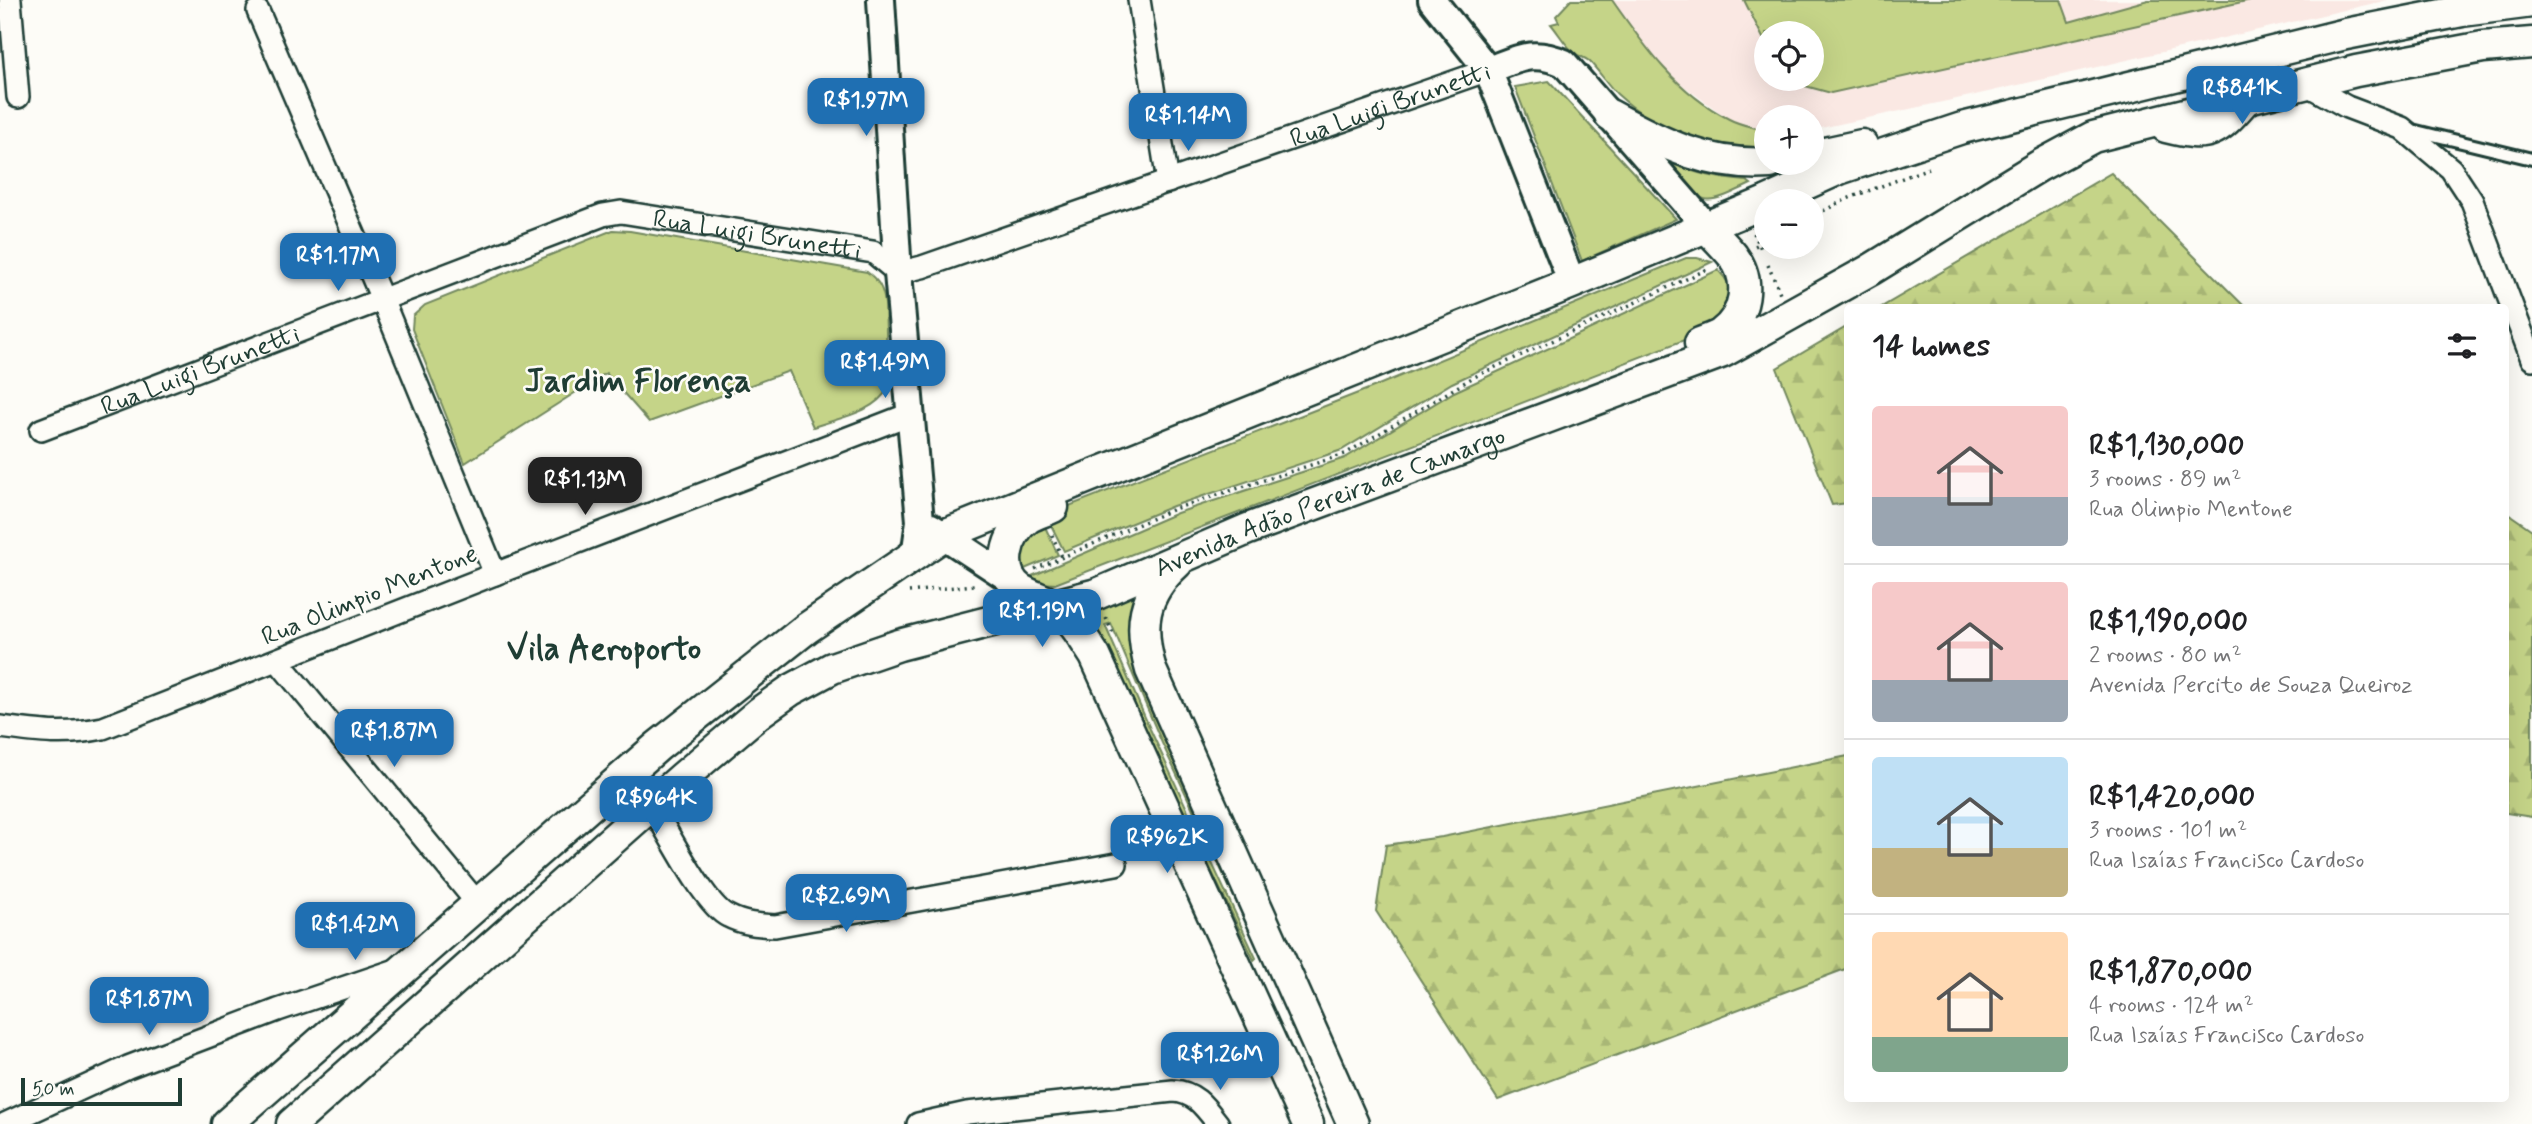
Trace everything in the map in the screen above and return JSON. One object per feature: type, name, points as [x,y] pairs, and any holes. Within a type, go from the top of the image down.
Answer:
[{"type":"main road","points":[[1824,153],[1962,128],[2346,34],[2462,11],[2532,2]]},
{"type":"main road","name":"Avenida Adão Pereira de Camargo","points":[[292,1124],[760,712],[791,690],[832,668],[899,645],[1097,594],[1189,552],[1723,352],[1836,290],[2039,166],[2093,137],[2356,71],[2483,47],[2532,43]]},
{"type":"main road","points":[[1610,115],[1659,143],[1689,154],[1754,162]]},
{"type":"main road","points":[[1796,189],[1851,164],[1962,128]]},
{"type":"main road","points":[[227,1124],[708,706],[807,628],[906,562],[932,528],[1521,303],[1754,207]]},
{"type":"main road","points":[[1466,448],[1530,413],[1719,335],[1741,312],[1745,294],[1743,274],[1734,257],[1707,227]]},
{"type":"main road","points":[[1656,248],[1682,243],[1697,244],[1734,257]]},
{"type":"main road","points":[[1308,1124],[1090,650],[1077,629],[1054,604],[1023,590],[1010,579],[1007,551],[1015,532],[1027,519],[1421,360],[1521,303]]},
{"type":"main road","points":[[1189,552],[1162,578],[1149,599],[1143,626],[1144,648],[1157,683],[1353,1124]]},
{"type":"main road","points":[[1005,617],[1025,618],[1052,626],[1090,650]]},
{"type":"street","points":[[10,0],[18,97]]},
{"type":"street","points":[[881,0],[898,274],[910,414],[932,528],[1010,579]]},
{"type":"street","points":[[1139,0],[1168,182]]},
{"type":"street","points":[[1432,0],[1488,70],[1572,283]]},
{"type":"street","points":[[258,11],[382,299],[495,574]]},
{"type":"street","points":[[1503,107],[1503,83],[1510,71],[1533,54],[1564,63],[1707,227]]},
{"type":"street","name":"Rua Luigi Brunetti","points":[[41,430],[603,215],[621,212],[873,252],[898,274],[1533,54]]},
{"type":"street","points":[[2347,107],[2356,71]]},
{"type":"street","points":[[2304,83],[2347,107],[2402,128],[2451,169],[2472,201],[2532,359]]},
{"type":"street","name":"Rua Olimpio Mentone","points":[[0,727],[47,734],[75,734],[103,729],[910,414]]},
{"type":"street","points":[[278,662],[478,904]]},
{"type":"street","points":[[652,806],[707,897],[725,916],[749,924],[775,926],[1116,864]]},
{"type":"street","points":[[5,1124],[128,1067],[313,998],[411,965]]},
{"type":"street","points":[[313,998],[330,1006],[336,1013],[332,1032]]},
{"type":"street","points":[[918,1124],[967,1113],[1173,1091],[1187,1092],[1205,1106],[1218,1124]]},
{"type":"lane","points":[[2402,128],[2532,159]]},
{"type":"path","points":[[1063,559],[1174,509],[1345,454],[1472,378],[1754,247]]},
{"type":"shaded area","points":[[1612,0],[2388,0],[1824,127],[1824,105],[1754,105],[1754,127],[1730,120],[1670,76],[1642,43]]},
{"type":"green space","points":[[1571,0],[1612,0],[1649,51],[1693,96],[1729,119],[1754,128],[1754,148],[1706,143],[1667,128],[1632,107],[1589,61],[1565,43],[1551,24],[1559,22],[1556,16]]},
{"type":"green space","points":[[1744,0],[2061,0],[2069,22],[2148,0],[2251,0],[1831,93],[1824,91],[1824,21],[1754,21]]},
{"type":"green space","points":[[1549,81],[1676,219],[1582,261],[1515,87]]},
{"type":"green space","points":[[1671,163],[1699,173],[1747,181],[1751,184],[1722,197],[1704,199],[1689,189],[1668,165]]},
{"type":"green space","points":[[2111,173],[2242,304],[1887,304]]},
{"type":"green space","points":[[613,230],[867,272],[880,285],[884,298],[888,388],[865,409],[813,427],[789,371],[649,422],[606,373],[465,463],[412,329],[413,316],[425,305]]},
{"type":"green space","points":[[1686,258],[1712,262],[1452,383],[1342,450],[1173,506],[1064,551],[1046,515],[1376,386]]},
{"type":"green space","points":[[1718,270],[1726,279],[1732,295],[1728,308],[1710,330],[1055,584],[1038,583],[1032,576],[1177,513],[1345,458],[1454,392]]},
{"type":"green space","points":[[1844,328],[1844,504],[1832,505],[1777,368]]},
{"type":"green space","points":[[2509,514],[2532,530],[2532,817],[2509,813]]},
{"type":"green space","points":[[1041,518],[1058,555],[1022,570],[1017,542]]},
{"type":"green space","points":[[1136,590],[1129,628],[1134,667],[1264,953],[1261,955],[1162,743],[1111,623],[1105,625],[1256,958],[1254,960],[1088,611]]},
{"type":"green space","points":[[1844,757],[1844,970],[1498,1100],[1376,911],[1386,845],[1442,837]]},
{"type":"district","name":"Jardim Florença","points":[[638,379]]},
{"type":"district","name":"Vila Aeroporto","points":[[604,647]]}]
